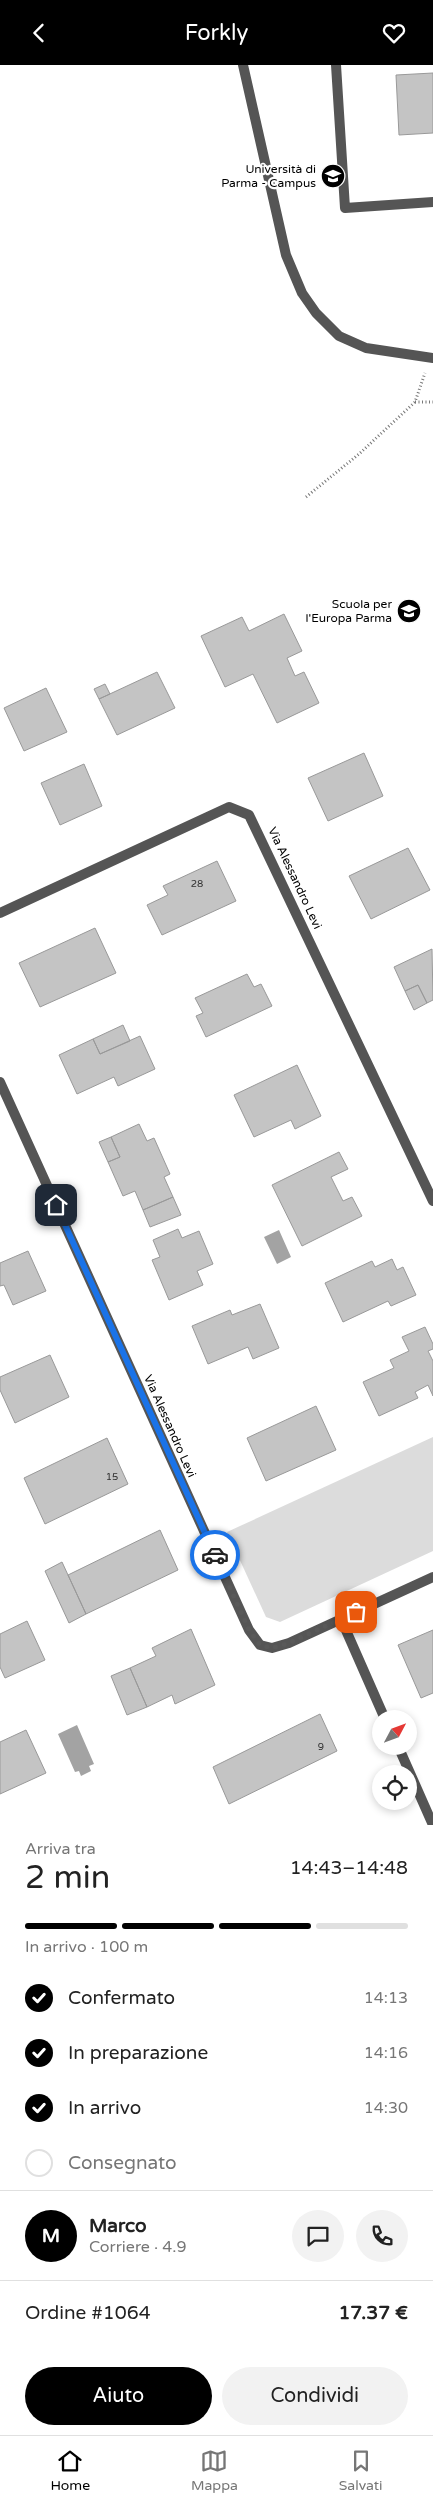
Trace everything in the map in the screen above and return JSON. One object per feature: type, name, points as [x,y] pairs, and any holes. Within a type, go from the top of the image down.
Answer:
[{"type":"street","points":[[243,65],[286,255],[302,293],[316,313],[339,336],[366,348],[431,358]]},
{"type":"street","points":[[336,65],[345,208],[433,202]]},
{"type":"street","name":"Via Alessandro Levi","points":[[0,913],[229,807],[249,815],[260,834],[433,1201]]},
{"type":"street","name":"Via Alessandro Levi","points":[[0,1082],[249,1630],[260,1645],[272,1648],[289,1643],[433,1577]]},
{"type":"street","points":[[341,1619],[381,1710]]},
{"type":"street","points":[[402,1755],[433,1825]]},
{"type":"path","points":[[306,497],[359,455],[415,402],[431,358]]},
{"type":"path","points":[[415,402],[433,402]]},
{"type":"shaded area","points":[[279,1230],[291,1257],[277,1264],[264,1237]]},
{"type":"shaded area","points":[[433,1437],[433,1551],[280,1622],[266,1617],[227,1532]]},
{"type":"shaded area","points":[[77,1725],[94,1764],[89,1766],[91,1771],[81,1776],[79,1771],[75,1772],[58,1734]]},
{"type":"building","points":[[433,73],[433,133],[399,135],[396,75]]},
{"type":"building","points":[[284,614],[302,651],[287,658],[295,676],[304,672],[319,703],[277,723],[253,674],[225,687],[201,636],[242,617],[249,631]]},
{"type":"building","points":[[157,672],[175,708],[117,735],[99,699]]},
{"type":"building","points":[[105,684],[110,694],[99,699],[94,689]]},
{"type":"building","points":[[46,688],[67,732],[24,751],[4,708]]},
{"type":"building","points":[[364,753],[383,796],[328,821],[308,778]]},
{"type":"building","points":[[84,764],[102,806],[60,825],[41,783]]},
{"type":"building","points":[[408,848],[430,890],[371,919],[349,876]]},
{"type":"building","points":[[217,861],[236,901],[162,935],[147,905],[168,895],[163,886]]},
{"type":"building","points":[[95,928],[116,973],[40,1007],[19,963]]},
{"type":"building","points":[[432,949],[433,1000],[427,1003],[418,985],[405,991],[394,967]]},
{"type":"building","points":[[247,974],[254,987],[261,984],[272,1006],[206,1037],[196,1016],[203,1013],[195,998]]},
{"type":"building","points":[[418,985],[427,1003],[414,1010],[405,991]]},
{"type":"building","points":[[123,1025],[130,1041],[100,1054],[93,1039]]},
{"type":"building","points":[[140,1036],[155,1069],[118,1086],[114,1077],[77,1094],[59,1055],[93,1039],[100,1054]]},
{"type":"building","points":[[297,1065],[321,1116],[295,1129],[291,1120],[254,1137],[234,1095]]},
{"type":"building","points":[[139,1124],[147,1141],[154,1138],[170,1174],[164,1177],[173,1197],[143,1210],[135,1191],[123,1196],[108,1162],[120,1157],[111,1137]]},
{"type":"building","points":[[111,1137],[120,1157],[108,1162],[99,1142]]},
{"type":"building","points":[[339,1152],[348,1169],[331,1177],[343,1201],[352,1197],[362,1216],[302,1246],[272,1185]]},
{"type":"building","points":[[173,1197],[181,1215],[150,1227],[143,1210]]},
{"type":"building","points":[[178,1229],[182,1238],[199,1231],[213,1264],[197,1271],[203,1285],[169,1300],[152,1260],[160,1257],[153,1240]]},
{"type":"building","points":[[28,1251],[46,1291],[13,1305],[4,1285],[0,1286],[0,1263]]},
{"type":"building","points":[[392,1259],[397,1270],[403,1267],[416,1295],[391,1306],[388,1301],[343,1322],[325,1283],[372,1261],[375,1267]]},
{"type":"building","points":[[260,1304],[279,1348],[253,1359],[248,1347],[208,1364],[192,1326],[230,1310],[232,1315]]},
{"type":"building","points":[[425,1327],[433,1344],[433,1349],[428,1351],[433,1361],[433,1396],[428,1385],[415,1392],[418,1398],[379,1416],[363,1382],[394,1368],[390,1360],[409,1351],[402,1337]]},
{"type":"building","points":[[50,1355],[69,1397],[15,1423],[0,1390],[0,1377]]},
{"type":"building","points":[[316,1406],[336,1450],[266,1481],[247,1438]]},
{"type":"building","points":[[107,1438],[128,1484],[45,1524],[24,1478]]},
{"type":"building","points":[[160,1530],[178,1570],[86,1614],[68,1575]]},
{"type":"building","points":[[62,1562],[86,1614],[69,1623],[45,1571]]},
{"type":"building","points":[[27,1621],[45,1660],[5,1678],[0,1667],[0,1634]]},
{"type":"building","points":[[191,1629],[215,1685],[175,1704],[172,1695],[147,1707],[130,1668],[156,1656],[152,1648]]},
{"type":"building","points":[[433,1630],[433,1693],[421,1698],[398,1645]]},
{"type":"building","points":[[130,1668],[147,1707],[127,1715],[111,1676]]},
{"type":"building","points":[[320,1714],[337,1751],[229,1804],[213,1767]]},
{"type":"building","points":[[26,1730],[46,1773],[0,1794],[0,1742]]},
{"type":"way so far","points":[[215,1555],[249,1630],[260,1645],[272,1648],[289,1643],[356,1612]]},
{"type":"place","name":"Università di Parma - Campus","points":[[333,176]]},
{"type":"place","name":"Scuola per l'Europa Parma","points":[[409,611]]},
{"type":"route","points":[[56,1205],[215,1555]]}]
